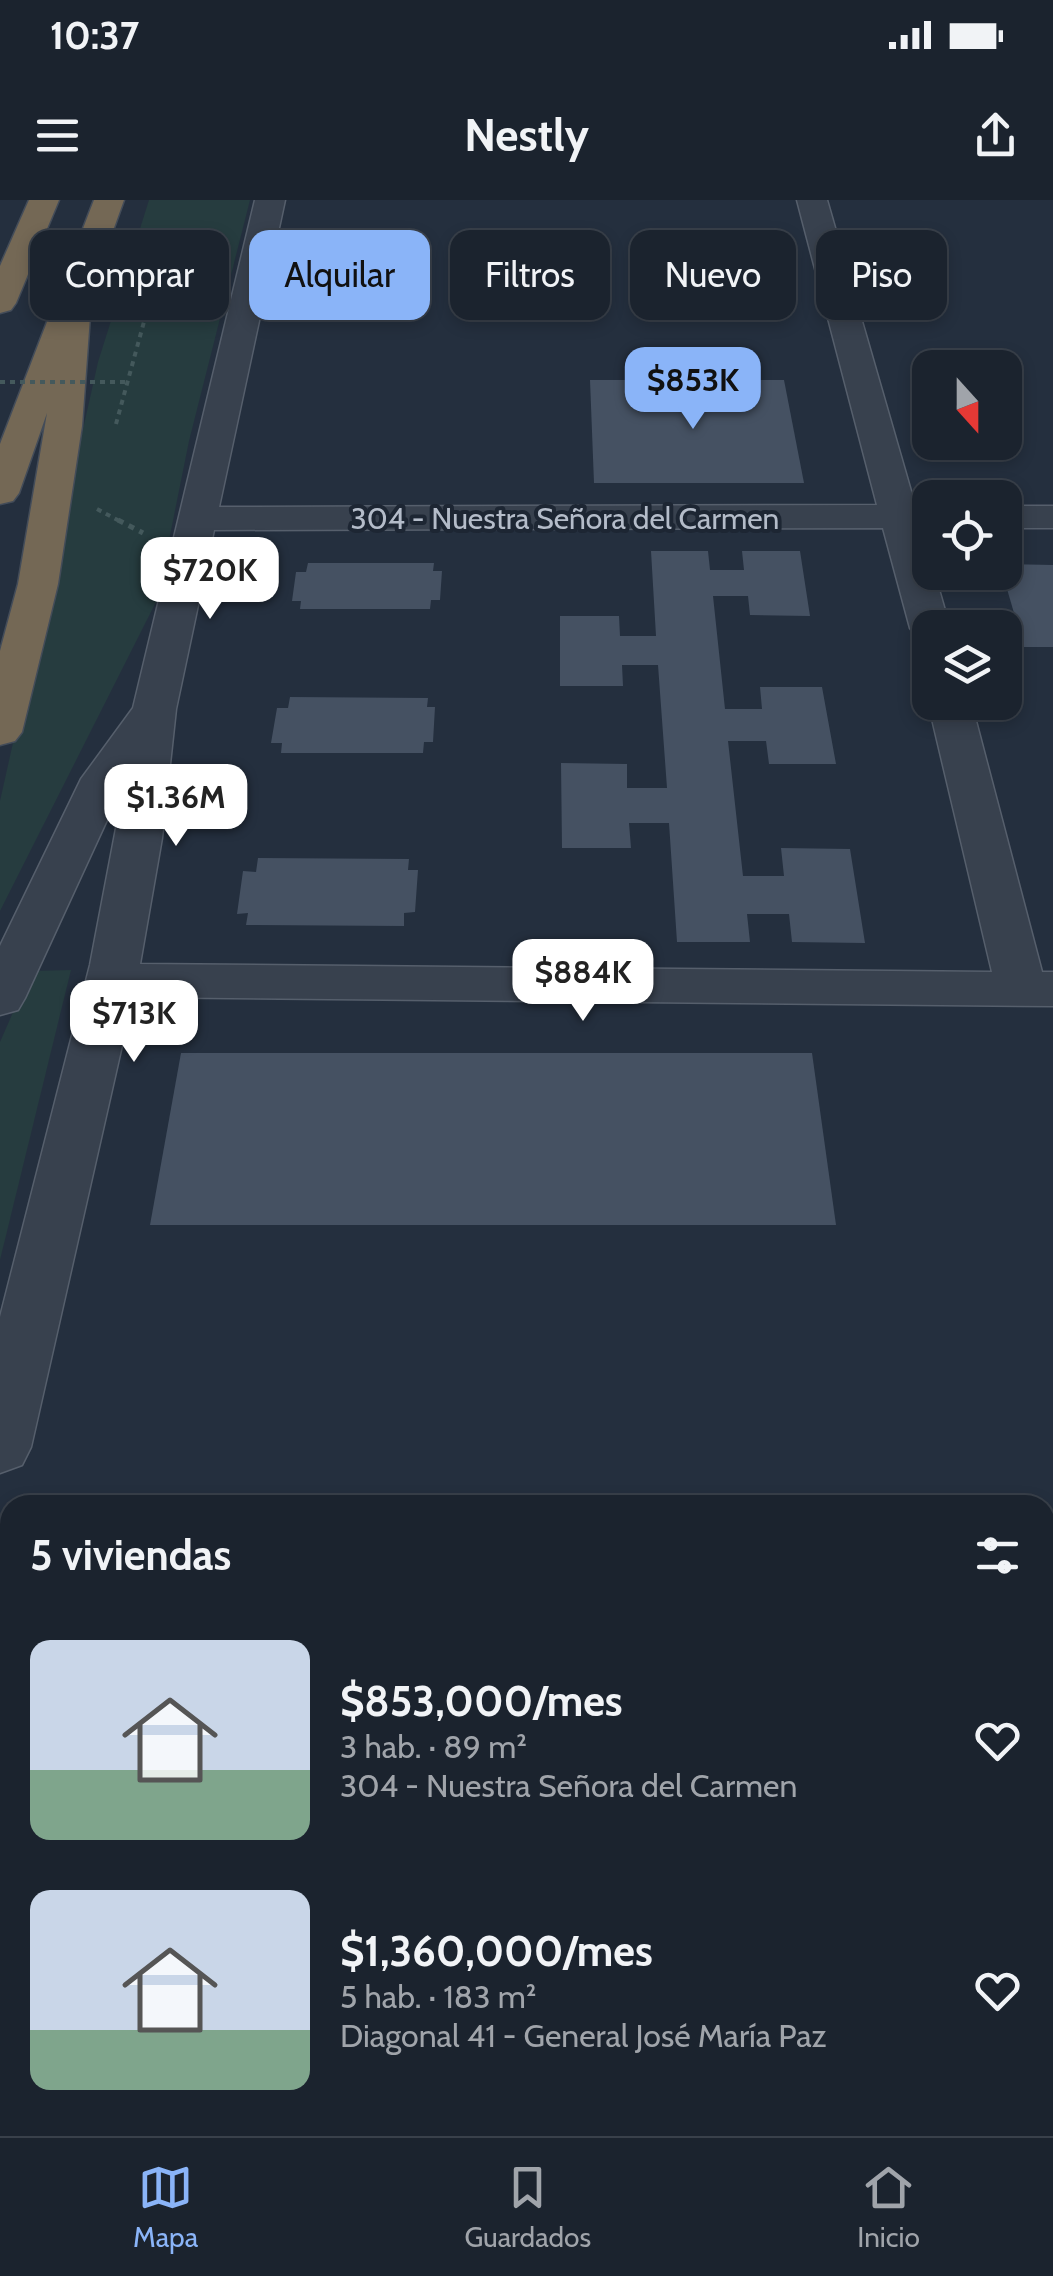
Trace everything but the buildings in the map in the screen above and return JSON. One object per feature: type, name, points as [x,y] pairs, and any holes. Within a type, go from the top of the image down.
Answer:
[{"type":"highway","points":[[0,303],[44,200]]},
{"type":"highway","points":[[98,230],[109,200]]},
{"type":"highway","points":[[0,493],[64,320]]},
{"type":"highway","points":[[0,732],[44,544],[64,426],[73,320]]},
{"type":"street","points":[[0,1446],[52,1220],[115,980],[149,781],[154,709],[270,200]]},
{"type":"street","points":[[812,200],[912,504]]},
{"type":"street","name":"304 - Nuestra Señora del Carmen","points":[[196,535],[912,516]]},
{"type":"street","points":[[1022,517],[1053,517]]},
{"type":"street","points":[[0,998],[103,779],[154,709]]},
{"type":"street","points":[[115,980],[1037,989],[955,720]]},
{"type":"path","points":[[0,382],[127,382],[144,320]]},
{"type":"path","points":[[96,499],[96,508],[104,515],[160,541],[196,535]]},
{"type":"green space","points":[[149,200],[250,200],[229,283],[229,230],[140,230]]},
{"type":"green space","points":[[111,320],[220,320],[189,441],[157,600],[0,911],[0,801],[98,362]]},
{"type":"green space","points":[[71,970],[0,1260],[0,1042],[31,971]]}]
